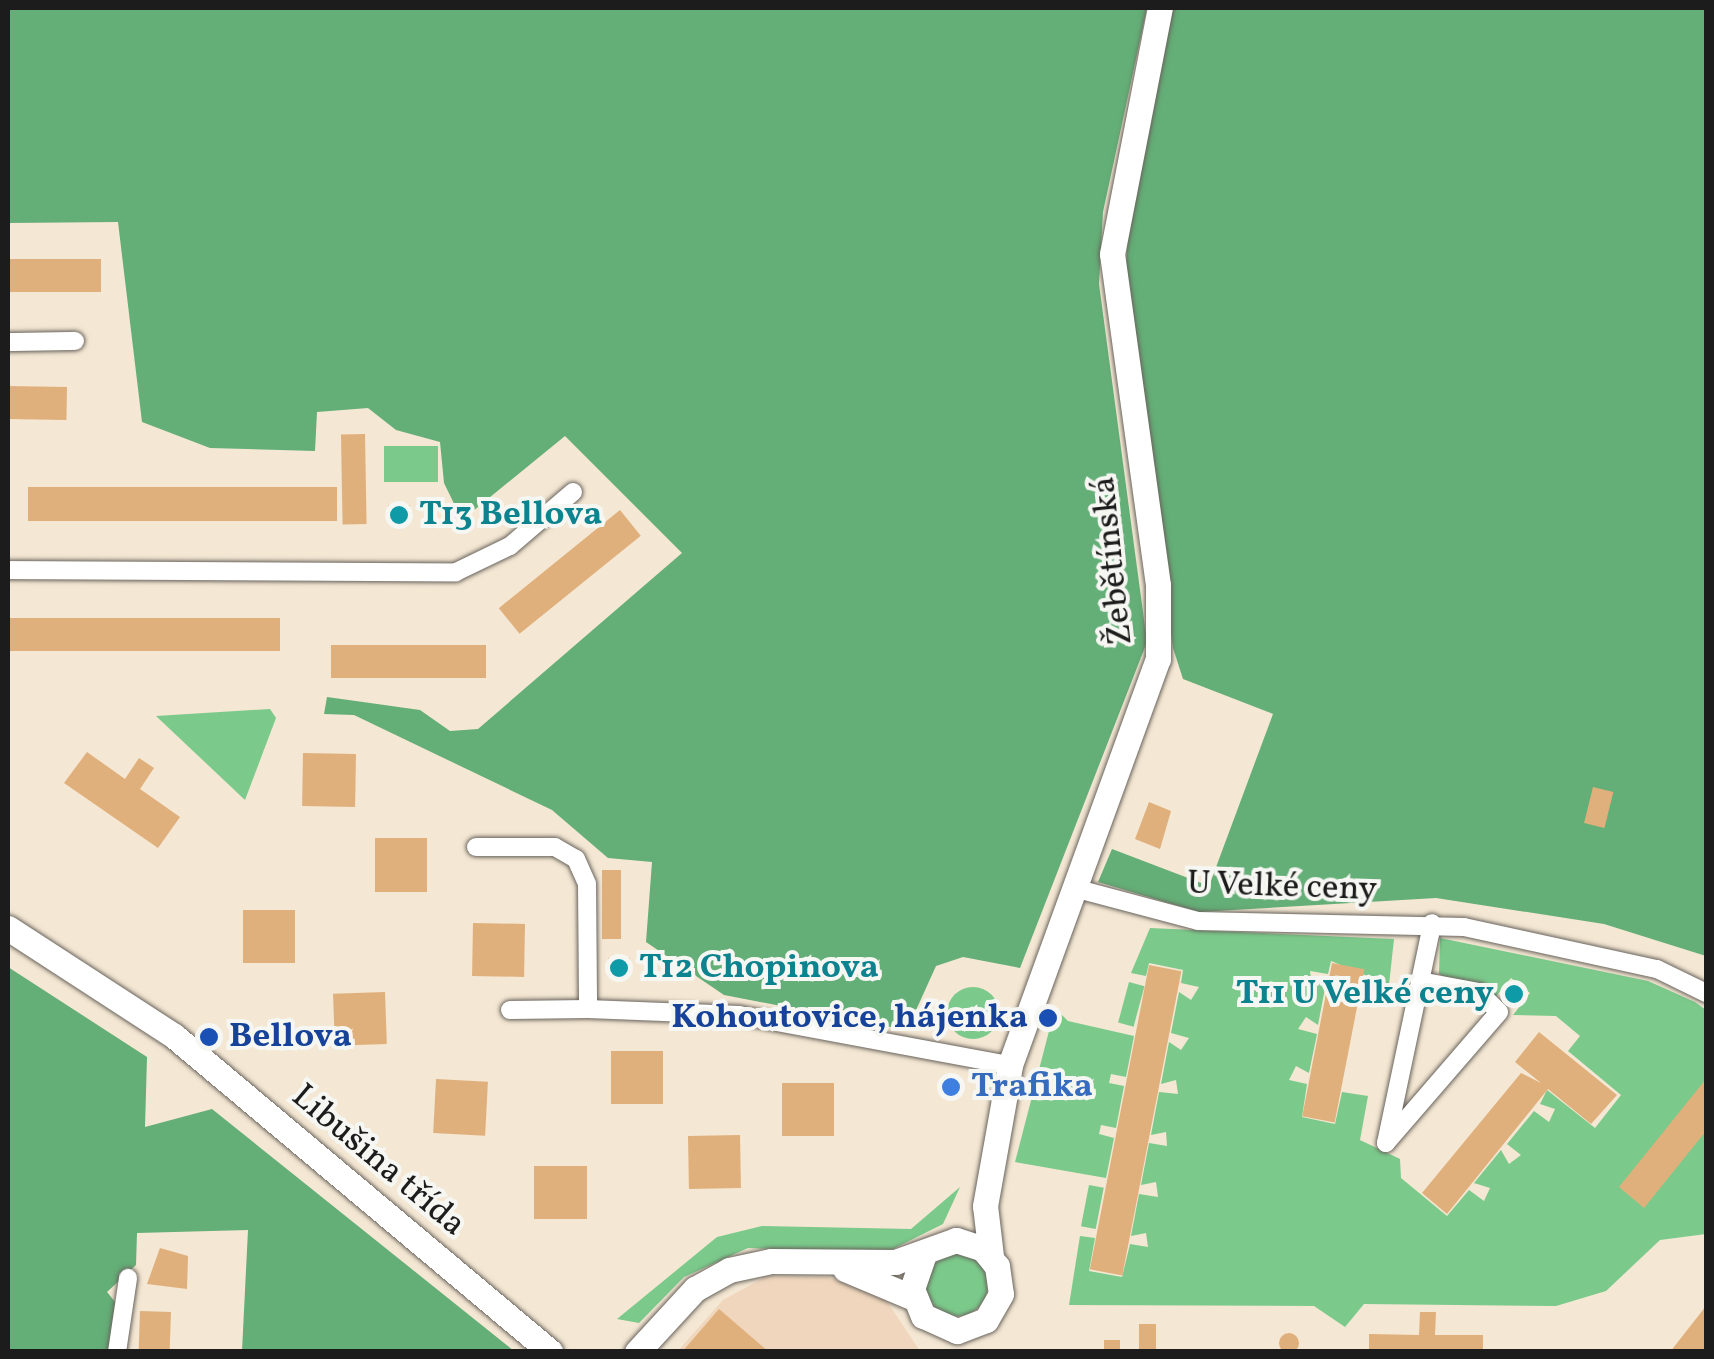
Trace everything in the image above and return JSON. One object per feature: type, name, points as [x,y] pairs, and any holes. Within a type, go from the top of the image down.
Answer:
[{"type":"street","name":"Žebětínská","points":[[991,1256],[985,1206],[1010,1065],[1074,888],[1146,710],[1160,647],[1112,283],[1116,214],[1160,8]]},
{"type":"street","points":[[8,342],[76,341]]},
{"type":"street","points":[[8,570],[456,572],[510,546],[573,492]]},
{"type":"street","points":[[476,847],[555,847],[576,859],[587,884],[588,1009]]},
{"type":"street","name":"U Velké ceny","points":[[1074,888],[1198,921],[1432,923],[1656,969],[1706,993]]},
{"type":"street","points":[[1420,981],[1478,992],[1499,1012],[1386,1143],[1432,923]]},
{"type":"street","name":"Libušina třída","points":[[8,928],[174,1036],[550,1352]]},
{"type":"street","points":[[510,1010],[738,1015],[1010,1065]]},
{"type":"street","points":[[637,1352],[696,1289],[729,1270],[771,1261],[831,1264],[924,1254],[956,1240],[985,1206]]},
{"type":"street","points":[[937,1326],[974,1339],[1001,1294],[991,1256],[956,1240]]},
{"type":"street","points":[[914,1298],[924,1254]]},
{"type":"street","points":[[831,1264],[914,1298],[937,1326],[948,1352]]},
{"type":"street","points":[[117,1352],[128,1278]]},
{"type":"shaded area","points":[[767,1276],[828,1277],[884,1297],[920,1351],[677,1352],[723,1300]]},
{"type":"green space","points":[[8,8],[1147,8],[1103,212],[1099,284],[1147,642],[1020,968],[963,957],[936,966],[912,1019],[896,1028],[724,995],[646,942],[652,862],[608,858],[552,810],[354,715],[324,714],[327,697],[420,710],[450,731],[478,729],[682,553],[565,436],[462,520],[444,483],[440,442],[396,430],[368,408],[317,412],[315,451],[210,448],[142,422],[118,222],[8,223]]},
{"type":"green space","points":[[1173,8],[1706,8],[1706,956],[1604,924],[1436,898],[1199,912],[1098,882],[1112,849],[1209,886],[1273,714],[1183,679],[1173,648],[1125,283],[1129,216]]},
{"type":"green space","points":[[384,446],[438,446],[438,482],[384,482]]},
{"type":"green space","points":[[270,709],[276,718],[245,800],[156,716]]},
{"type":"green space","points":[[1150,928],[1394,939],[1389,985],[1331,961],[1328,974],[1310,971],[1312,986],[1326,983],[1318,1025],[1306,1017],[1298,1029],[1317,1034],[1309,1073],[1296,1066],[1289,1080],[1307,1084],[1302,1117],[1335,1124],[1342,1092],[1368,1096],[1360,1140],[1400,1159],[1401,1178],[1447,1216],[1469,1190],[1484,1201],[1490,1188],[1474,1183],[1501,1150],[1509,1164],[1521,1155],[1507,1144],[1534,1111],[1549,1122],[1555,1109],[1540,1104],[1547,1090],[1595,1128],[1621,1095],[1568,1051],[1580,1036],[1556,1016],[1513,1015],[1530,993],[1511,978],[1493,1000],[1439,974],[1440,938],[1648,981],[1695,1002],[1706,1010],[1706,1234],[1660,1240],[1606,1291],[1556,1306],[1364,1304],[1345,1327],[1314,1306],[1069,1305],[1080,1236],[1095,1238],[1089,1271],[1122,1277],[1130,1244],[1148,1247],[1146,1233],[1131,1236],[1139,1194],[1158,1197],[1156,1182],[1141,1185],[1149,1143],[1167,1146],[1166,1132],[1151,1135],[1159,1092],[1178,1094],[1176,1080],[1161,1084],[1169,1042],[1181,1050],[1189,1038],[1171,1033],[1179,992],[1191,1000],[1199,987],[1181,983],[1183,970],[1149,963],[1146,976],[1131,973]]},
{"type":"green space","points":[[8,967],[147,1057],[145,1127],[212,1109],[514,1351],[242,1351],[248,1230],[137,1233],[136,1265],[107,1292],[116,1303],[111,1351],[8,1352]]},
{"type":"green space","points":[[1129,982],[1144,986],[1134,1027],[1118,1023]]},
{"type":"green space","points":[[973,987],[992,994],[999,1013],[992,1032],[973,1039],[954,1032],[947,1013],[954,994]]},
{"type":"green space","points":[[1055,1008],[1068,1021],[1134,1036],[1126,1077],[1111,1074],[1109,1083],[1124,1086],[1116,1128],[1101,1125],[1099,1134],[1114,1138],[1106,1178],[1015,1162]]},
{"type":"green space","points":[[1089,1185],[1104,1188],[1096,1229],[1081,1226]]},
{"type":"green space","points":[[960,1187],[943,1224],[883,1254],[748,1248],[684,1277],[639,1323],[617,1319],[717,1237],[762,1226],[911,1229]]},
{"type":"green space","points":[[957,1254],[979,1263],[988,1285],[979,1307],[957,1316],[935,1307],[926,1285],[935,1263]]},
{"type":"building","points":[[8,259],[101,259],[101,292],[8,292]]},
{"type":"building","points":[[8,386],[67,387],[66,420],[8,419]]},
{"type":"building","points":[[341,434],[365,434],[367,524],[343,524]]},
{"type":"building","points":[[28,487],[337,487],[337,521],[28,521]]},
{"type":"building","name":"T13 Bellova","points":[[388,505],[410,505],[410,524],[388,524]]},
{"type":"building","points":[[620,510],[641,536],[520,634],[499,608]]},
{"type":"building","points":[[8,618],[280,618],[280,651],[8,651]]},
{"type":"building","points":[[331,645],[486,645],[486,678],[331,678]]},
{"type":"building","points":[[87,752],[125,779],[139,758],[154,768],[140,789],[180,817],[158,848],[64,783]]},
{"type":"building","points":[[303,753],[356,754],[355,807],[302,806]]},
{"type":"building","points":[[1593,787],[1613,792],[1604,828],[1584,823]]},
{"type":"building","points":[[1149,802],[1171,811],[1160,849],[1135,839]]},
{"type":"building","points":[[375,838],[427,838],[427,892],[375,892]]},
{"type":"building","points":[[602,870],[621,870],[621,939],[602,939]]},
{"type":"building","points":[[243,910],[295,910],[295,963],[243,963]]},
{"type":"building","points":[[473,923],[525,924],[524,977],[472,976]]},
{"type":"building","name":"T12 Chopinova","points":[[608,958],[630,958],[630,977],[608,977]]},
{"type":"building","points":[[1332,963],[1364,969],[1335,1122],[1302,1116]]},
{"type":"building","points":[[1149,965],[1181,971],[1122,1276],[1090,1269]]},
{"type":"building","name":"T11 U Velké ceny","points":[[1511,980],[1528,993],[1517,1007],[1500,994]]},
{"type":"building","points":[[385,992],[387,1044],[335,1046],[333,994]]},
{"type":"building","points":[[1539,1032],[1617,1095],[1591,1124],[1548,1089],[1447,1214],[1422,1193],[1521,1073],[1541,1083],[1515,1062]]},
{"type":"building","points":[[611,1051],[663,1051],[663,1104],[611,1104]]},
{"type":"building","points":[[947,1078],[956,1080],[952,1098],[943,1096]]},
{"type":"building","points":[[436,1079],[488,1082],[485,1136],[433,1133]]},
{"type":"building","points":[[1706,1079],[1706,1131],[1644,1208],[1619,1187]]},
{"type":"building","points":[[782,1083],[834,1083],[834,1136],[782,1136]]},
{"type":"building","points":[[740,1135],[741,1188],[689,1189],[688,1136]]},
{"type":"building","points":[[534,1166],[587,1166],[587,1219],[534,1219]]},
{"type":"building","points":[[160,1248],[188,1256],[187,1289],[147,1284]]},
{"type":"building","points":[[1706,1306],[1706,1352],[1670,1352]]},
{"type":"building","points":[[719,1309],[726,1315],[769,1352],[682,1352]]},
{"type":"building","points":[[140,1311],[171,1312],[170,1352],[139,1352]]},
{"type":"building","points":[[1420,1312],[1436,1312],[1435,1335],[1483,1335],[1483,1352],[1369,1352],[1369,1334],[1419,1335]]},
{"type":"building","points":[[1139,1324],[1156,1324],[1156,1352],[1139,1352]]},
{"type":"building","points":[[1285,1333],[1293,1333],[1299,1343],[1293,1353],[1285,1353],[1279,1347],[1279,1339]]},
{"type":"building","points":[[1104,1340],[1120,1340],[1120,1352],[1104,1352]]},
{"type":"place","name":"T13 Bellova","points":[[399,515]]},
{"type":"place","name":"T12 Chopinova","points":[[619,968]]},
{"type":"place","name":"T11 U Velké ceny","points":[[1514,994]]},
{"type":"place","name":"Kohoutovice, hájenka","points":[[1048,1018]]},
{"type":"place","name":"Bellova","points":[[209,1037]]},
{"type":"place","name":"Trafika","points":[[951,1087]]}]
